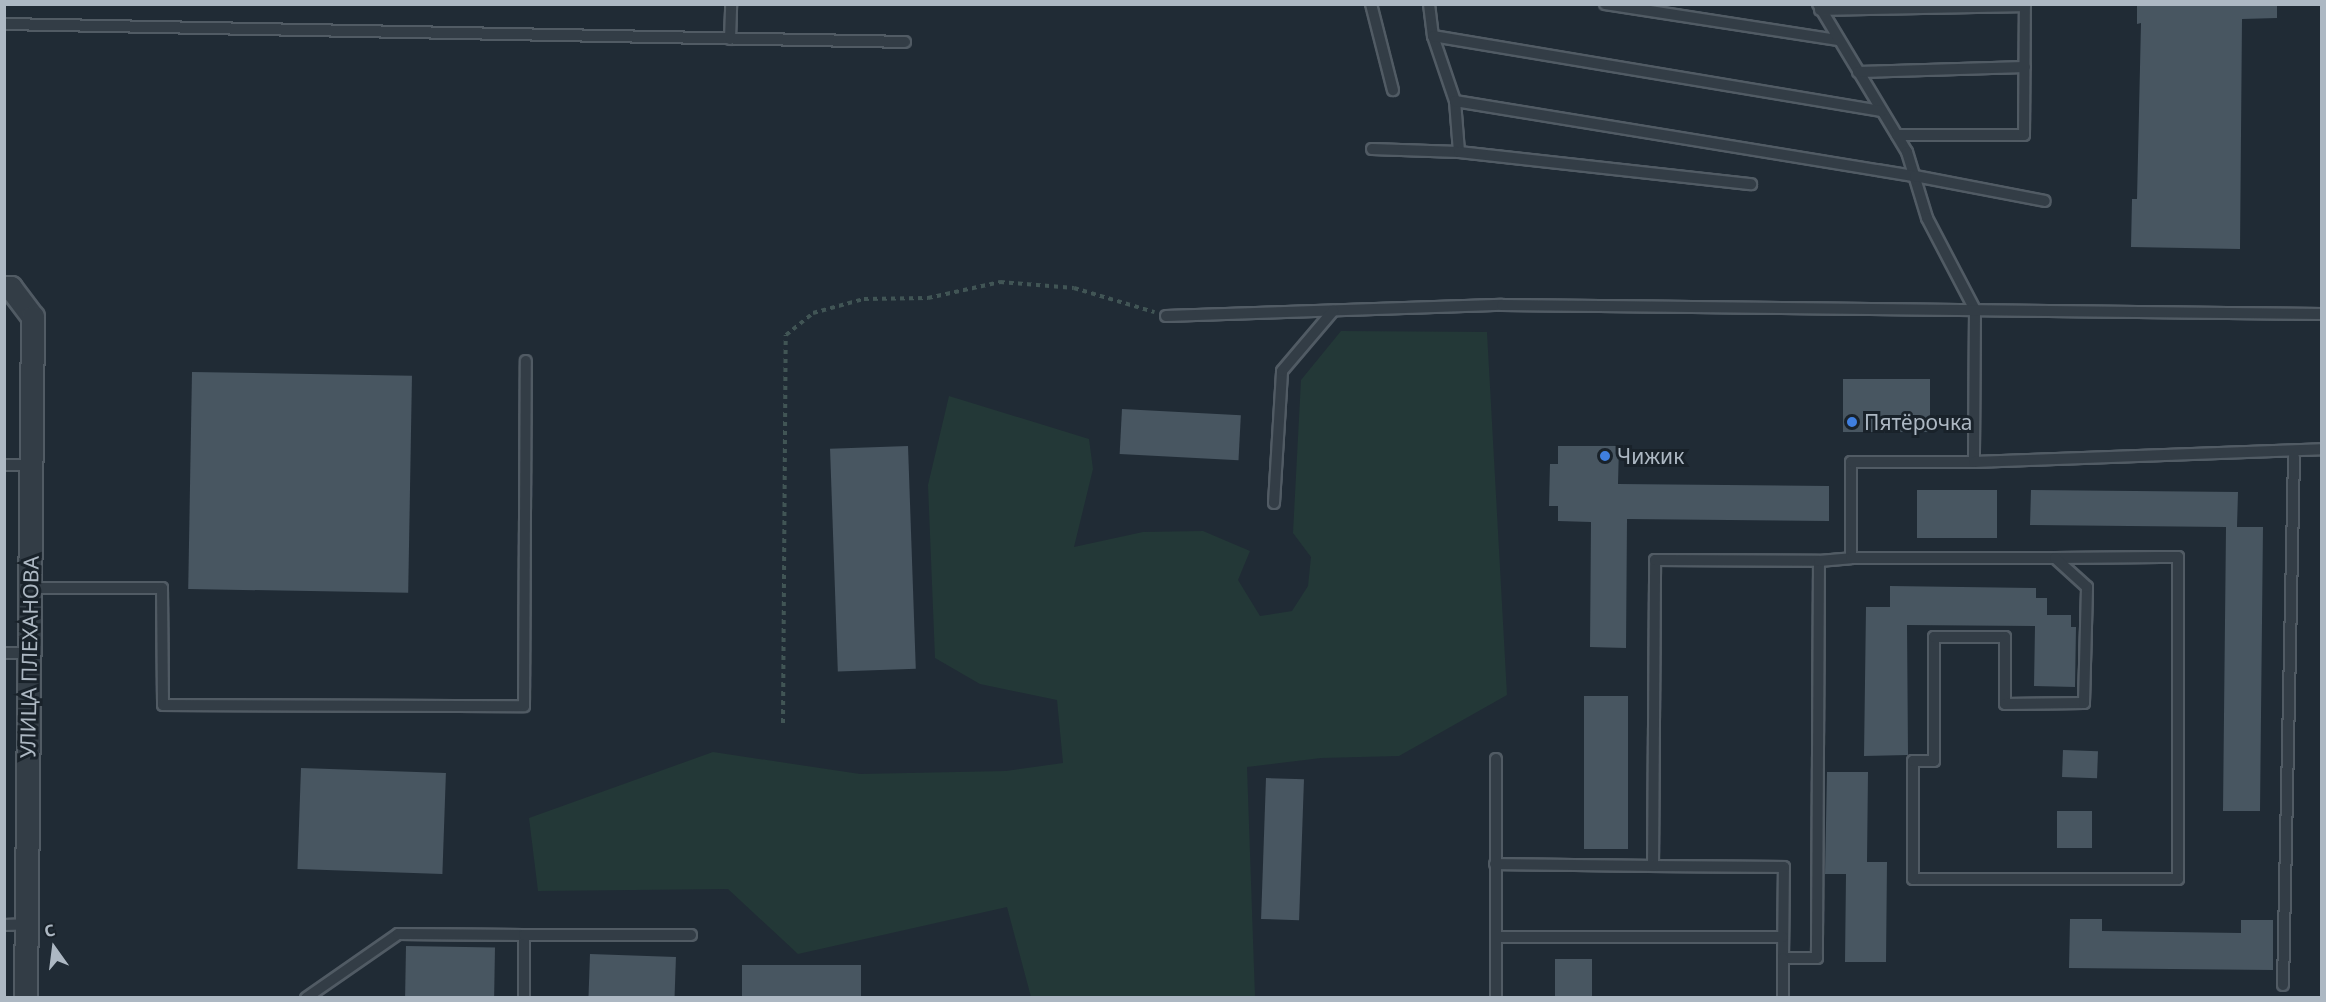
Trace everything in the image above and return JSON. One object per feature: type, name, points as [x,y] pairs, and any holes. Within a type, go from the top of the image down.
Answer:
[{"type":"street","name":"УЛИЦА ПЛЕХАНОВА","points":[[4,288],[11,288],[33,316],[29,653],[16,925],[26,998]]},
{"type":"lane","points":[[730,39],[731,4]]},
{"type":"lane","points":[[1371,4],[1393,90]]},
{"type":"lane","points":[[1429,4],[1433,36],[1455,101],[1459,152]]},
{"type":"lane","points":[[1605,4],[1838,40]]},
{"type":"lane","points":[[1897,135],[2024,135],[2025,5],[1819,7],[1897,135],[1915,176],[1927,218],[1975,310],[1974,462]]},
{"type":"lane","points":[[4,24],[905,42]]},
{"type":"lane","points":[[1433,36],[1882,111]]},
{"type":"lane","points":[[1858,72],[2025,68]]},
{"type":"lane","points":[[1455,101],[1915,176],[2045,201]]},
{"type":"lane","points":[[1372,149],[1459,152],[1751,184]]},
{"type":"lane","points":[[1166,316],[1502,305],[2322,314]]},
{"type":"lane","points":[[1274,503],[1282,371],[1334,311]]},
{"type":"lane","points":[[30,588],[162,588],[163,705],[524,706],[526,361]]},
{"type":"lane","points":[[1851,558],[1851,462],[1974,462],[2322,449]]},
{"type":"lane","points":[[2283,985],[2294,457]]},
{"type":"lane","points":[[4,465],[31,465]]},
{"type":"lane","points":[[1653,866],[1655,561],[2178,557],[2178,879],[1913,879],[1914,761],[1934,761],[1934,637],[2005,637],[2005,704],[2084,703],[2087,588],[2055,558]]},
{"type":"lane","points":[[1783,958],[1817,958],[1819,561]]},
{"type":"lane","points":[[4,653],[29,653]]},
{"type":"lane","points":[[1496,759],[1496,998]]},
{"type":"lane","points":[[1495,864],[1784,867],[1783,998]]},
{"type":"lane","points":[[306,998],[398,934],[691,935]]},
{"type":"lane","points":[[524,935],[524,998]]},
{"type":"lane","points":[[1496,937],[1783,936]]},
{"type":"path","points":[[783,723],[786,335],[813,313],[864,299],[928,298],[1000,282],[1074,288],[1166,316]]},
{"type":"green space","points":[[1341,331],[1487,332],[1507,695],[1399,756],[1321,758],[1247,767],[1255,997],[1031,997],[1007,907],[798,954],[728,889],[538,891],[529,818],[713,752],[860,774],[1006,771],[1063,763],[1057,700],[980,684],[935,658],[928,485],[949,396],[1089,439],[1093,469],[1074,547],[1143,532],[1203,531],[1250,551],[1238,580],[1260,616],[1292,611],[1308,586],[1311,557],[1293,533],[1301,380]]},
{"type":"building","points":[[2137,4],[2277,4],[2277,18],[2242,19],[2240,249],[2131,247],[2132,199],[2137,199],[2141,23],[2137,24]]},
{"type":"building","points":[[192,372],[412,376],[408,593],[188,589]]},
{"type":"building","points":[[1843,379],[1930,379],[1930,432],[1843,432]]},
{"type":"building","points":[[1122,409],[1241,415],[1238,460],[1120,454]]},
{"type":"building","points":[[908,446],[916,669],[838,672],[830,449]]},
{"type":"building","points":[[1558,446],[1619,446],[1618,484],[1829,486],[1829,521],[1627,519],[1626,648],[1590,647],[1591,522],[1558,521],[1558,506],[1549,506],[1550,464],[1558,464]]},
{"type":"building","points":[[1917,490],[1997,490],[1997,538],[1917,538]]},
{"type":"building","points":[[2031,490],[2238,492],[2237,527],[2263,527],[2260,811],[2223,811],[2226,527],[2030,525]]},
{"type":"building","points":[[1890,586],[2036,588],[2036,598],[2047,598],[2047,615],[2071,615],[2071,627],[2076,627],[2075,687],[2034,686],[2035,626],[1907,625],[1908,755],[1864,756],[1866,607],[1890,607]]},
{"type":"building","points":[[1584,696],[1628,696],[1628,849],[1584,849]]},
{"type":"building","points":[[2063,750],[2098,751],[2097,778],[2062,777]]},
{"type":"building","points":[[301,768],[446,773],[442,874],[297,869]]},
{"type":"building","points":[[1827,772],[1868,772],[1867,862],[1887,862],[1886,962],[1845,962],[1846,874],[1825,874]]},
{"type":"building","points":[[1266,778],[1304,779],[1299,920],[1261,919]]},
{"type":"building","points":[[2057,811],[2092,811],[2092,848],[2057,848]]},
{"type":"building","points":[[2070,919],[2102,919],[2102,931],[2241,933],[2241,920],[2273,920],[2273,970],[2069,968]]},
{"type":"building","points":[[406,946],[495,948],[494,998],[405,998]]},
{"type":"building","points":[[590,954],[676,957],[675,998],[588,998]]},
{"type":"building","points":[[1555,959],[1592,959],[1592,998],[1555,998]]},
{"type":"building","points":[[742,965],[861,965],[861,998],[742,998]]},
{"type":"place","name":"Пятёрочка","points":[[1852,422]]},
{"type":"place","name":"Чижик","points":[[1605,456]]}]
